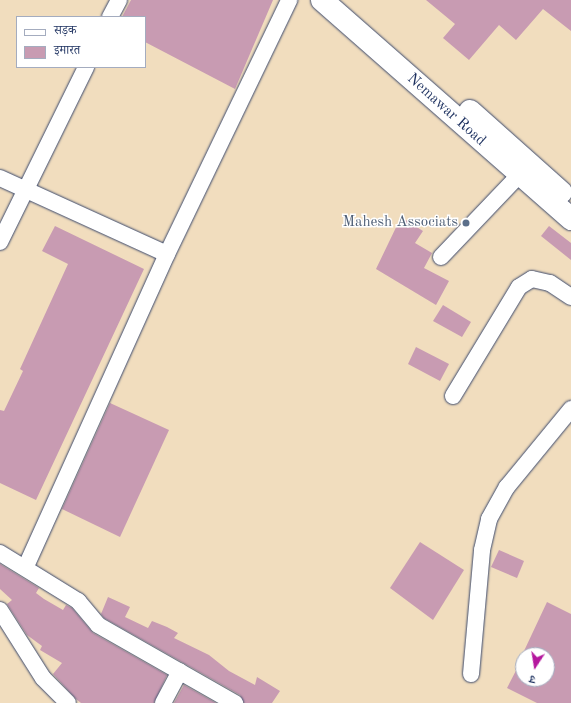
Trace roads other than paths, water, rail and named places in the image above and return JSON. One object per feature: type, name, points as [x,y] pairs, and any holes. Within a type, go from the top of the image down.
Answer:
[{"type":"highway","name":"Nemawar Road","points":[[322,0],[519,175],[571,219]]},
{"type":"highway","name":"Nemawar Road","points":[[345,0],[571,202]]},
{"type":"street","points":[[111,16],[119,0]]},
{"type":"street","points":[[26,567],[167,254],[289,0]]},
{"type":"street","points":[[0,242],[86,68]]},
{"type":"street","points":[[441,257],[519,175]]},
{"type":"street","points":[[0,178],[167,254]]},
{"type":"street","points":[[452,396],[519,287],[532,279],[550,283],[571,297]]},
{"type":"street","points":[[471,674],[482,550],[489,519],[507,487],[571,409]]},
{"type":"street","points":[[0,554],[26,567],[78,601],[98,625],[235,703]]},
{"type":"street","points":[[0,610],[44,678],[68,703]]},
{"type":"street","points":[[163,703],[180,671]]},
{"type":"place","name":"Mahesh Associats","points":[[466,223]]}]
